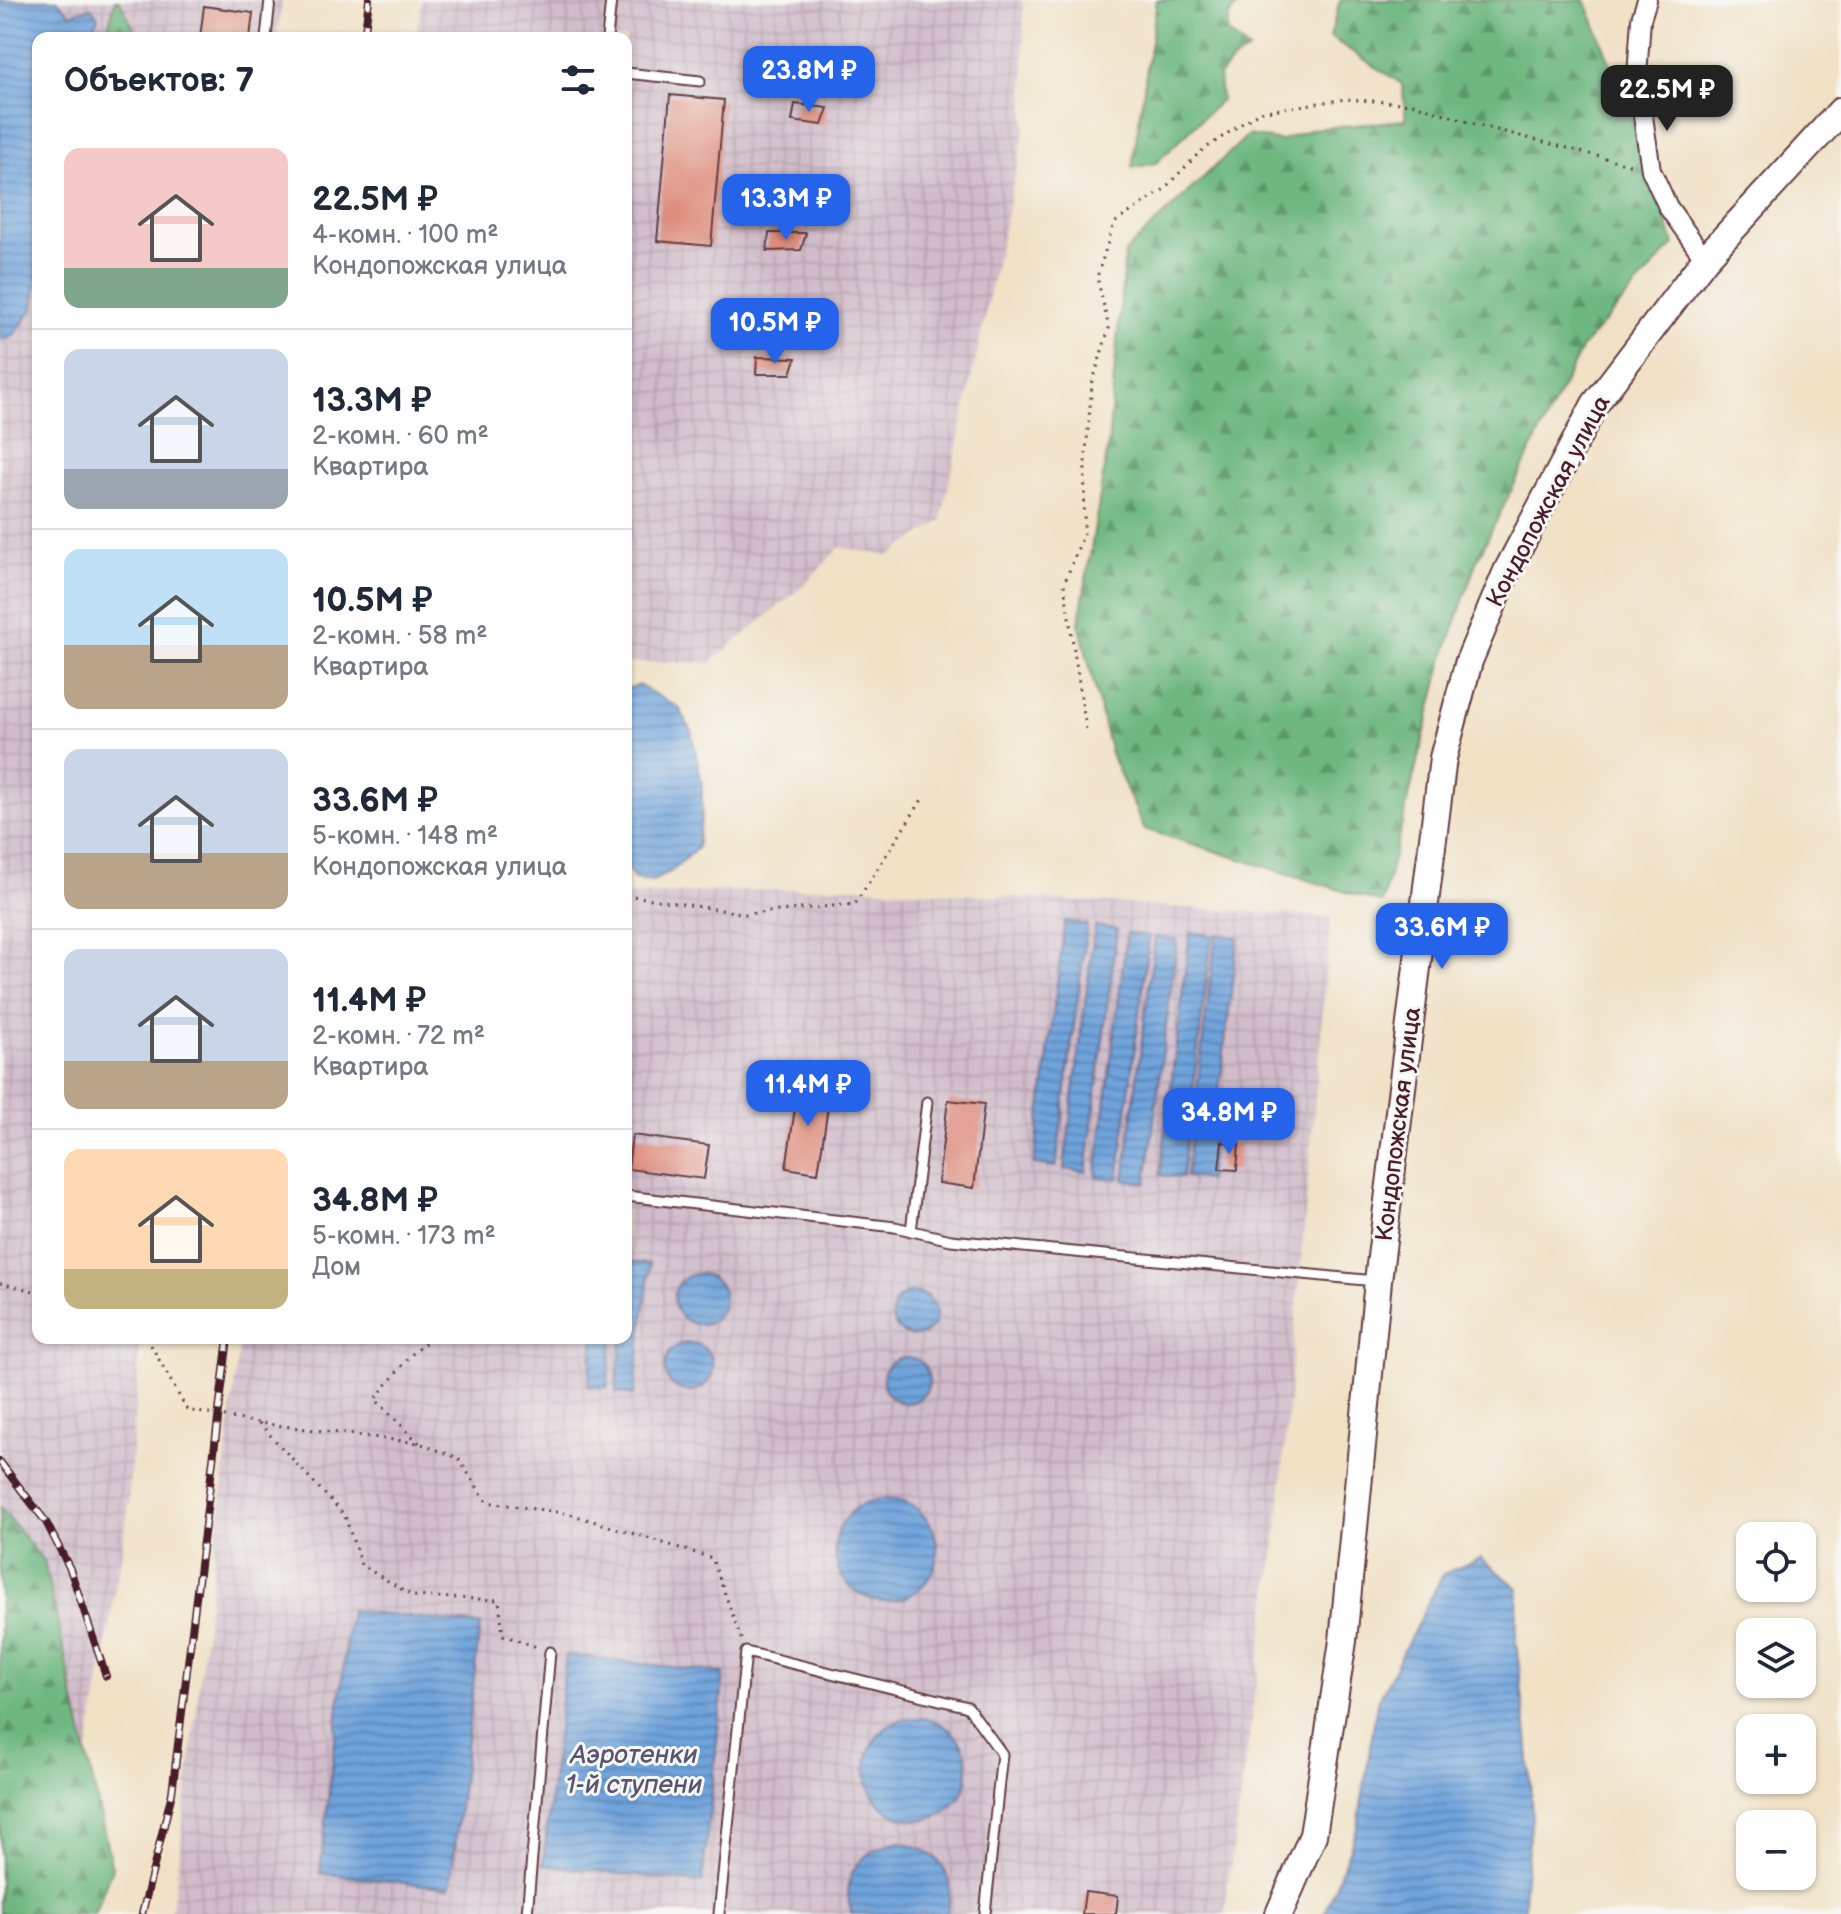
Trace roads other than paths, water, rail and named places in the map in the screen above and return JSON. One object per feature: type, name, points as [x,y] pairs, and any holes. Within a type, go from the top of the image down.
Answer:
[{"type":"street","points":[[1647,0],[1641,19],[1637,76],[1651,170],[1668,207],[1705,259]]},
{"type":"street","name":"Кондопожская улица","points":[[1279,1914],[1313,1835],[1343,1641],[1378,1281],[1443,758],[1469,661],[1507,571],[1595,404],[1705,259],[1841,111]]},
{"type":"lane","points":[[267,32],[270,0]]},
{"type":"lane","points":[[608,32],[611,0]]},
{"type":"lane","points":[[632,74],[700,81]]},
{"type":"lane","points":[[911,1231],[927,1102]]},
{"type":"lane","points":[[632,1197],[911,1231],[951,1240],[1378,1281]]},
{"type":"lane","points":[[527,1914],[550,1652]]},
{"type":"lane","points":[[719,1914],[746,1652],[968,1707],[1002,1754],[985,1914]]},
{"type":"water","points":[[0,0],[57,0],[70,14],[91,8],[98,17],[92,32],[32,32],[32,310],[12,337],[0,340]]},
{"type":"water","points":[[639,685],[679,708],[691,730],[702,784],[697,848],[672,871],[653,881],[634,879],[632,876],[632,687]]},
{"type":"water","points":[[1065,921],[1087,924],[1056,1167],[1034,1164]]},
{"type":"water","points":[[1095,926],[1117,929],[1086,1172],[1064,1169]]},
{"type":"water","points":[[1190,932],[1212,935],[1182,1178],[1160,1175]]},
{"type":"water","points":[[1127,933],[1149,936],[1118,1179],[1096,1177]]},
{"type":"water","points":[[1216,934],[1238,937],[1208,1180],[1186,1177]]},
{"type":"water","points":[[1155,937],[1177,940],[1146,1183],[1124,1180]]},
{"type":"water","points":[[632,1262],[650,1264],[634,1395],[616,1392],[621,1344],[632,1344]]},
{"type":"water","points":[[699,1274],[717,1281],[724,1299],[717,1317],[699,1324],[681,1317],[674,1299],[681,1281]]},
{"type":"water","points":[[914,1292],[930,1298],[936,1314],[930,1330],[914,1336],[898,1330],[892,1314],[898,1298]]},
{"type":"water","points":[[689,1343],[706,1350],[713,1367],[706,1384],[689,1391],[672,1384],[665,1367],[672,1350]]},
{"type":"water","points":[[593,1344],[612,1344],[607,1388],[588,1386]]},
{"type":"water","points":[[906,1357],[922,1364],[929,1380],[922,1396],[906,1403],[890,1396],[883,1380],[890,1364]]},
{"type":"water","points":[[886,1499],[906,1503],[922,1514],[933,1530],[937,1550],[933,1570],[922,1586],[906,1597],[886,1601],[866,1597],[850,1586],[839,1570],[835,1550],[839,1530],[850,1514],[866,1503]]},
{"type":"water","points":[[1481,1558],[1518,1588],[1516,1641],[1528,1745],[1532,1817],[1524,1885],[1525,1914],[1325,1914],[1358,1826],[1377,1703],[1443,1574]]},
{"type":"water","points":[[350,1610],[480,1625],[450,1888],[320,1873]]},
{"type":"water","name":"Аэротенки 1-й ступени","points":[[566,1655],[724,1673],[702,1883],[543,1865]]},
{"type":"water","points":[[917,1718],[937,1722],[953,1733],[964,1749],[968,1769],[964,1789],[953,1805],[937,1816],[917,1820],[897,1816],[881,1805],[870,1789],[866,1769],[870,1749],[881,1733],[897,1722]]},
{"type":"water","points":[[901,1842],[926,1851],[942,1866],[949,1887],[947,1914],[852,1914],[849,1887],[857,1865],[875,1850]]},
{"type":"railway","points":[[365,32],[369,0]]},
{"type":"railway","points":[[142,1914],[172,1793],[227,1344]]},
{"type":"railway","points":[[0,1462],[46,1522],[70,1569],[106,1676]]}]
